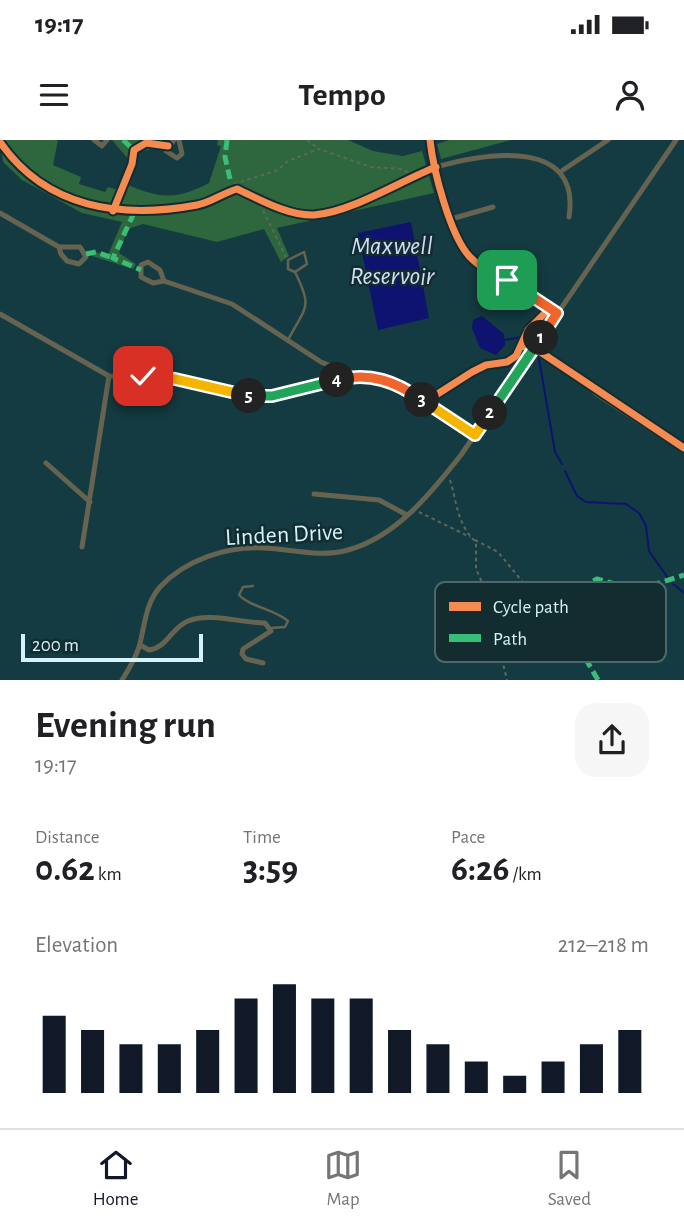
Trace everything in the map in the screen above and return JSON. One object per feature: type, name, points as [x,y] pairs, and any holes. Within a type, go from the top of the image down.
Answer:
[{"type":"street","points":[[94,140],[102,146],[107,140]]},
{"type":"street","points":[[430,140],[457,237],[471,258],[557,313]]},
{"type":"street","points":[[563,170],[608,140]]},
{"type":"street","name":"Linden Drive","points":[[122,680],[140,645],[148,610],[158,590],[174,575],[195,562],[247,548],[309,554],[342,551],[359,546],[414,509],[475,435],[676,140]]},
{"type":"street","points":[[436,167],[501,148]]},
{"type":"street","points":[[548,155],[563,170],[570,192],[569,217]]},
{"type":"street","points":[[451,219],[493,207]]},
{"type":"street","points":[[0,213],[60,247],[80,247],[86,254],[84,261],[79,264],[68,261],[60,247]]},
{"type":"street","points":[[164,281],[155,265],[148,262],[141,265],[141,277],[153,283],[164,281],[232,304],[321,362],[356,376],[394,383],[475,435]]},
{"type":"street","points":[[0,314],[109,376],[175,379],[254,397],[272,396],[356,376]]},
{"type":"street","points":[[82,547],[109,376]]},
{"type":"street","points":[[595,393],[684,451]]},
{"type":"street","points":[[46,463],[90,502]]},
{"type":"street","points":[[314,494],[379,500],[407,515]]},
{"type":"street","points":[[140,645],[149,650],[159,648],[183,624],[197,618],[265,624],[271,628],[268,634],[243,649],[243,657],[264,663]]},
{"type":"lane","points":[[288,340],[307,305],[307,297],[295,272],[288,269],[288,260],[300,253],[307,256],[307,264],[295,272]]},
{"type":"lane","points":[[253,586],[243,587],[239,595],[288,621],[285,627],[271,628]]},
{"type":"path","points":[[307,140],[320,149],[371,167],[401,169],[415,176]]},
{"type":"path","points":[[234,184],[278,170],[288,161],[320,149]]},
{"type":"path","points":[[257,198],[288,260]]},
{"type":"path","points":[[447,472],[454,504],[476,544],[473,555],[482,582]]},
{"type":"path","points":[[414,509],[498,552],[523,582]]},
{"type":"path","points":[[503,662],[507,680]]},
{"type":"green space","points":[[0,140],[58,140],[53,165],[81,177],[79,184],[105,192],[108,187],[119,190],[129,160],[112,140],[167,140],[162,147],[137,152],[126,184],[149,193],[168,196],[209,183],[221,146],[217,145],[218,140],[348,140],[373,151],[403,156],[422,151],[434,193],[277,228],[289,256],[281,262],[264,229],[217,242],[143,224],[128,229],[119,253],[136,264],[133,269],[92,256],[91,251],[108,255],[122,222],[82,213],[22,180],[3,162]]},
{"type":"green space","points":[[449,140],[511,140],[441,159],[437,144]]},
{"type":"water","name":"Maxwell Reservoir","points":[[411,222],[429,318],[378,330],[358,233]]},
{"type":"water","points":[[482,316],[504,334],[505,345],[496,355],[480,348],[472,328],[473,320]]},
{"type":"waterway","points":[[505,340],[531,335],[535,342]]},
{"type":"waterway","points":[[537,347],[555,452],[562,464]]},
{"type":"waterway","points":[[565,471],[577,496],[586,502],[626,504],[639,513],[646,526],[649,551],[668,578]]},
{"type":"waterway","points":[[672,583],[684,593]]},
{"type":"marked path","points":[[123,140],[134,150]]},
{"type":"marked path","points":[[227,140],[225,157],[230,179]]},
{"type":"marked path","points":[[134,213],[113,258],[141,270]]},
{"type":"marked path","points":[[86,254],[96,252],[113,258]]},
{"type":"marked path","points":[[662,582],[684,575]]},
{"type":"marked path","points":[[592,582],[597,579],[608,582]]},
{"type":"marked path","points":[[587,662],[598,680]]},
{"type":"cycle path","points":[[430,140],[449,218],[470,257],[487,271],[557,313],[534,349]]},
{"type":"cycle path","points":[[0,142],[19,165],[40,182],[63,195],[114,209],[169,209],[197,205],[237,189],[284,210],[314,215],[329,213],[360,202],[436,167]]},
{"type":"cycle path","points":[[113,211],[132,164],[134,150],[146,143],[168,146]]},
{"type":"cycle path","points":[[425,402],[472,372],[486,365],[507,362],[516,356],[528,330],[550,308]]},
{"type":"cycle path","points":[[521,346],[539,351],[684,448]]},
{"type":"route","points":[[143,376],[175,379],[254,397],[272,396],[349,377],[378,378],[410,392],[475,435],[557,313],[507,280]]}]
